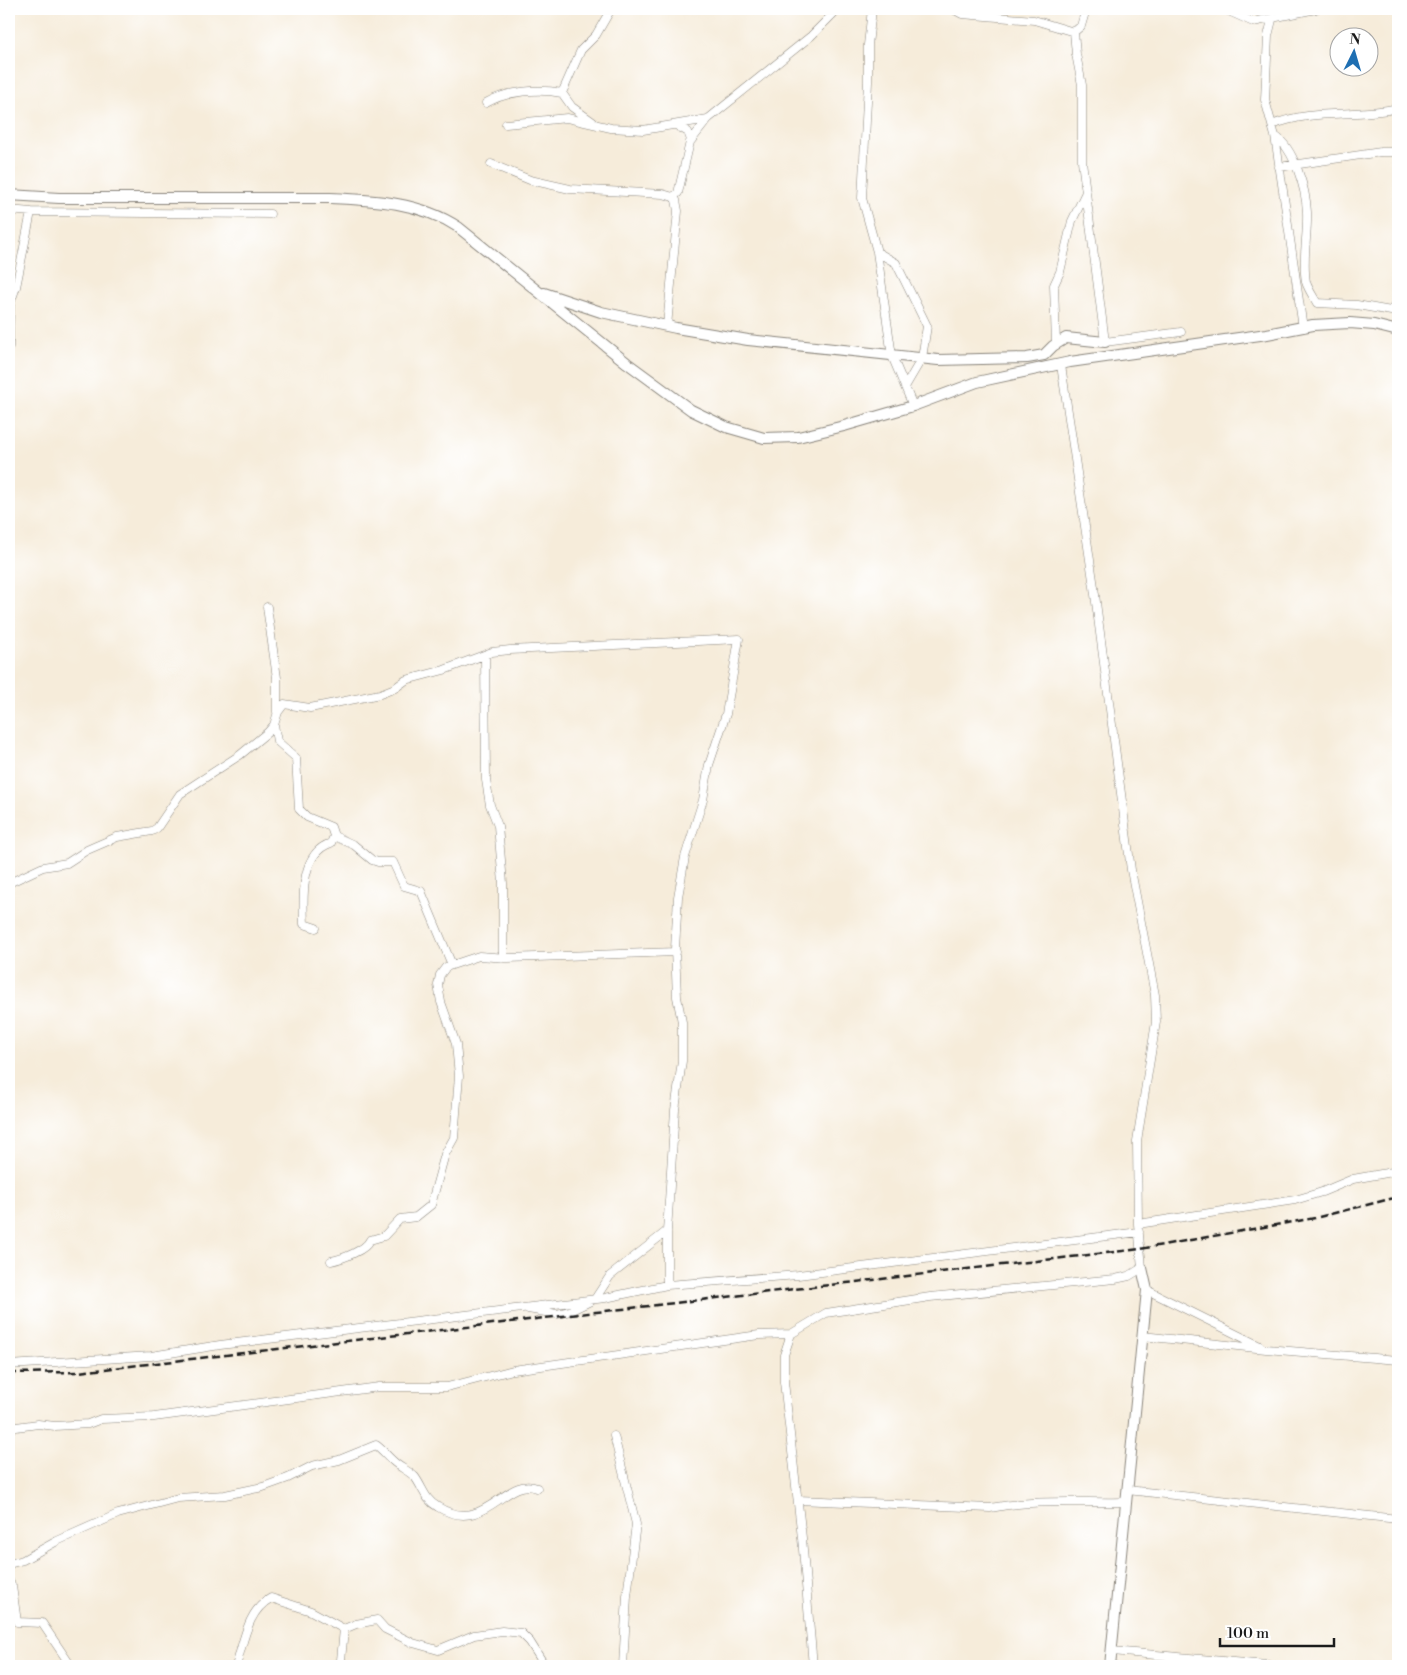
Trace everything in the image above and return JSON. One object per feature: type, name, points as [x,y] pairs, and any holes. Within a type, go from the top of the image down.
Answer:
[{"type":"street","points":[[562,93],[581,50],[590,44],[611,9]]},
{"type":"street","points":[[673,197],[678,193],[686,153],[691,140],[708,119],[811,36],[838,9]]},
{"type":"street","points":[[872,9],[868,45],[862,198],[877,252],[892,356],[913,406]]},
{"type":"street","points":[[953,9],[962,14],[1034,20],[1074,32]]},
{"type":"street","points":[[1074,32],[1081,26],[1086,9]]},
{"type":"street","points":[[1224,9],[1252,22],[1272,20],[1316,9]]},
{"type":"street","points":[[1272,20],[1268,36],[1265,100],[1275,136],[1303,328]]},
{"type":"street","points":[[1074,32],[1082,85],[1082,161],[1105,342]]},
{"type":"street","points":[[486,103],[528,91],[562,93]]},
{"type":"street","points":[[562,93],[572,107],[596,124]]},
{"type":"street","points":[[1272,125],[1291,117],[1306,114],[1335,115],[1398,108]]},
{"type":"street","points":[[506,124],[567,118],[611,128],[643,130],[708,119]]},
{"type":"street","points":[[675,124],[688,132],[691,140]]},
{"type":"street","points":[[1275,136],[1284,142],[1295,164],[1307,212],[1307,284],[1316,302],[1357,304],[1395,312],[1398,301]]},
{"type":"street","points":[[1279,167],[1381,152],[1398,152]]},
{"type":"street","points":[[491,164],[530,180],[570,189],[663,194],[673,197],[676,200],[678,211],[667,326]]},
{"type":"street","points":[[1056,344],[1054,285],[1060,272],[1072,221],[1086,194]]},
{"type":"street","points":[[9,195],[59,198],[330,198],[369,199],[409,205],[440,215],[458,227],[627,363],[691,410],[726,427],[764,438],[782,439],[844,426],[913,406],[976,382],[1061,366],[1303,328],[1350,323],[1374,325],[1398,331]]},
{"type":"street","points":[[9,210],[31,212],[270,214]]},
{"type":"street","points":[[9,347],[10,304],[16,287],[31,212]]},
{"type":"street","points":[[877,252],[896,262],[927,326],[922,358],[905,387]]},
{"type":"street","points":[[539,291],[602,312],[667,326],[748,340],[922,358],[1027,358],[1044,355],[1066,338],[1105,342],[1181,332]]},
{"type":"street","points":[[1061,366],[1094,587],[1131,870],[1155,995],[1156,1022],[1137,1141],[1138,1228],[1142,1268],[1147,1290],[1110,1666]]},
{"type":"street","points":[[267,607],[276,678],[277,716]]},
{"type":"street","points":[[316,928],[304,924],[303,894],[311,860],[320,846],[331,843],[334,836],[331,827],[314,820],[299,809],[296,758],[277,741],[274,725],[284,704],[310,708],[380,694],[395,688],[406,680],[444,670],[485,655],[510,650],[738,639],[726,714],[710,765],[703,800],[685,857],[678,897],[677,997],[682,1022],[682,1061],[675,1110],[667,1231],[666,1285]]},
{"type":"street","points":[[485,655],[486,780],[490,805],[498,826],[503,883],[503,958]]},
{"type":"street","points":[[11,880],[44,867],[67,863],[87,850],[117,837],[152,831],[157,828],[180,794],[240,755],[274,725]]},
{"type":"street","points":[[334,836],[354,845],[372,860],[393,862],[404,886],[421,891],[452,965]]},
{"type":"street","points":[[331,1261],[346,1258],[368,1245],[370,1240],[384,1236],[398,1220],[416,1217],[424,1212],[433,1201],[444,1154],[455,1134],[459,1076],[456,1044],[441,1002],[438,985],[440,975],[446,967],[479,956],[503,958],[676,952]]},
{"type":"street","points":[[9,1365],[151,1356],[220,1345],[596,1298],[666,1285],[798,1275],[1138,1228],[1295,1200],[1322,1192],[1353,1179],[1398,1171]]},
{"type":"street","points":[[596,1298],[610,1276],[667,1231]]},
{"type":"street","points":[[9,1428],[38,1424],[55,1426],[88,1424],[101,1419],[154,1417],[379,1387],[447,1387],[513,1370],[553,1363],[759,1336],[791,1334],[826,1313],[930,1297],[1115,1279],[1129,1276],[1142,1268]]},
{"type":"street","points":[[1147,1290],[1266,1349]]},
{"type":"street","points":[[791,1334],[784,1355],[784,1382],[798,1500],[812,1666]]},
{"type":"street","points":[[1142,1336],[1398,1360]]},
{"type":"street","points":[[614,1436],[636,1524],[627,1596],[623,1666]]},
{"type":"street","points":[[9,1564],[23,1560],[57,1541],[118,1514],[178,1498],[225,1494],[263,1487],[288,1478],[312,1466],[339,1460],[376,1445],[393,1461],[413,1475],[429,1501],[439,1508],[458,1515],[471,1516],[521,1486],[537,1488]]},
{"type":"street","points":[[1127,1490],[1398,1519]]},
{"type":"street","points":[[798,1500],[990,1508],[1016,1503],[1043,1501],[1126,1502]]},
{"type":"street","points":[[9,1581],[12,1586],[17,1622]]},
{"type":"street","points":[[236,1666],[246,1628],[259,1604],[272,1598],[311,1611],[344,1630]]},
{"type":"street","points":[[344,1630],[356,1624],[377,1620],[385,1629],[413,1643],[438,1650],[474,1636],[502,1631],[521,1633],[530,1642],[545,1666]]},
{"type":"street","points":[[9,1625],[17,1622],[42,1623],[71,1666]]},
{"type":"street","points":[[336,1666],[341,1660],[344,1630]]},
{"type":"street","points":[[1112,1651],[1278,1666]]},
{"type":"railway","points":[[9,1373],[79,1372],[1140,1249],[1315,1218],[1398,1197]]}]
